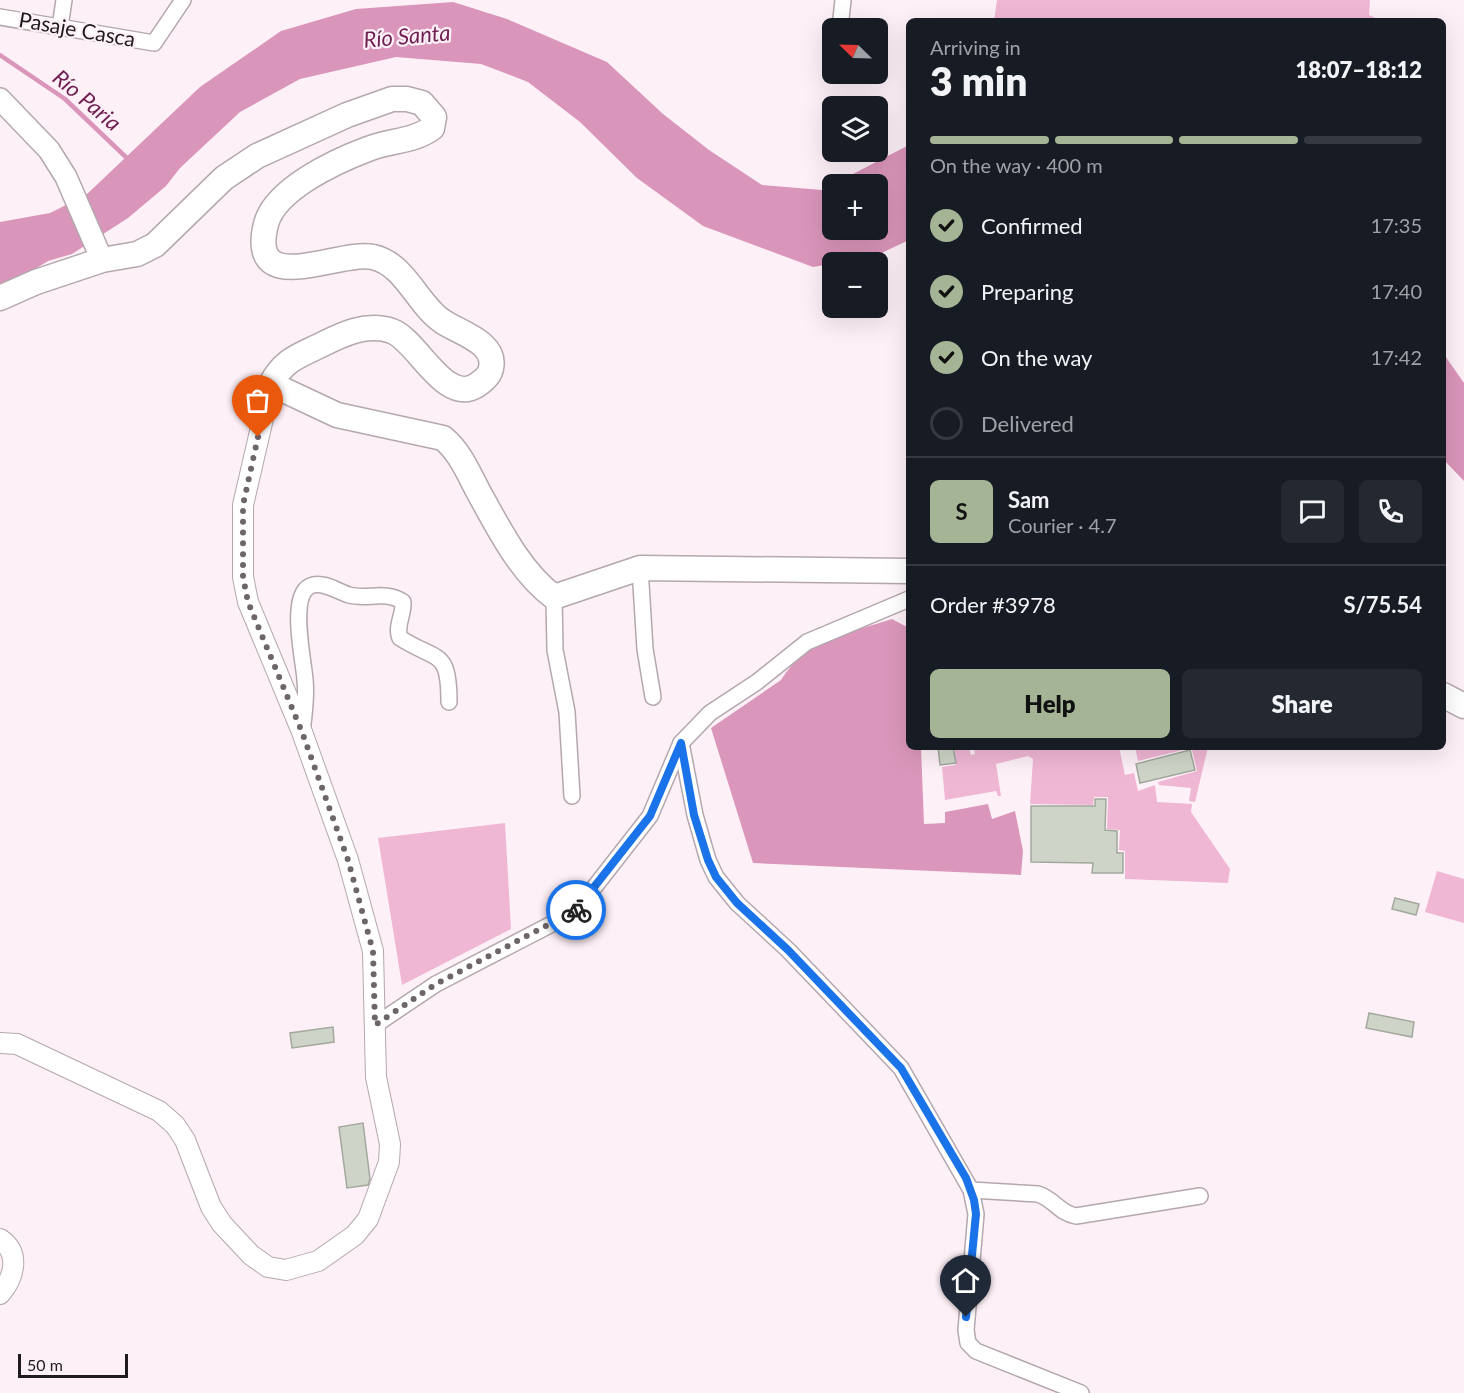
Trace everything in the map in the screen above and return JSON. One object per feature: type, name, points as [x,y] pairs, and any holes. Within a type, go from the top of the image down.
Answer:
[{"type":"main road","points":[[0,99],[38,136],[66,177],[99,252]]},
{"type":"main road","points":[[0,298],[99,252],[137,254],[155,244],[224,178],[257,156],[347,115],[392,99],[407,99],[422,103],[434,117],[432,128],[421,136],[369,148],[310,177],[278,200],[267,220],[263,237],[265,252],[276,264],[291,269],[355,255],[374,257],[390,265],[440,321],[481,344],[490,356],[491,367],[485,380],[471,389],[456,388],[444,381],[406,340],[393,331],[362,329],[346,333],[295,357],[280,367],[271,384],[338,415],[442,438],[456,448],[489,512],[529,573],[554,597],[640,568],[906,571]]},
{"type":"main road","points":[[1446,697],[1464,706]]},
{"type":"street","points":[[60,27],[63,0]]},
{"type":"street","name":"Pasaje Casca","points":[[0,17],[154,43],[183,0]]},
{"type":"street","points":[[841,18],[843,0]]},
{"type":"street","points":[[0,1043],[17,1044],[159,1111],[175,1125],[185,1140],[210,1207],[222,1224],[251,1255],[268,1267],[286,1270],[318,1261],[355,1235],[368,1219],[384,1183],[390,1144],[376,1077],[373,951],[348,860],[302,732],[248,602],[243,577],[244,494],[271,384]]},
{"type":"street","points":[[640,568],[645,649],[653,697]]},
{"type":"street","points":[[302,732],[305,680],[300,656],[300,600],[303,591],[313,585],[324,586],[352,596],[388,595],[403,602],[402,616],[398,626],[400,638],[434,654],[444,663],[449,674],[449,702]]},
{"type":"street","points":[[554,597],[555,650],[567,712],[572,796]]},
{"type":"street","points":[[375,1025],[436,984],[575,912],[650,816],[681,743],[710,713],[757,682],[807,642],[906,600]]},
{"type":"street","points":[[681,743],[694,815],[708,860],[720,883],[901,1068],[971,1190],[976,1214],[966,1317],[968,1342],[976,1351],[1081,1393]]},
{"type":"street","points":[[971,1190],[1038,1194],[1048,1197],[1060,1211],[1076,1216],[1200,1196]]},
{"type":"street","points":[[0,1239],[6,1243],[13,1256],[13,1274],[0,1294]]},
{"type":"shaded area","points":[[997,0],[1370,0],[1369,15],[1376,18],[994,18]]},
{"type":"shaded area","points":[[892,619],[906,626],[906,750],[921,750],[924,824],[945,823],[945,812],[988,804],[992,819],[1015,811],[1023,851],[1021,875],[753,863],[711,728],[781,680],[803,655],[830,639]]},
{"type":"shaded area","points":[[954,750],[970,750],[971,755],[975,754],[974,750],[1120,750],[1125,775],[1134,773],[1138,791],[1155,785],[1157,802],[1192,804],[1191,812],[1230,869],[1228,883],[1125,879],[1125,851],[1119,850],[1120,830],[1107,829],[1108,797],[1094,797],[1093,805],[1030,804],[1033,759],[1028,756],[996,764],[1001,796],[998,796],[996,791],[945,800],[942,767],[956,765]]},
{"type":"shaded area","points":[[1136,750],[1183,750],[1138,761]]},
{"type":"shaded area","points":[[1192,750],[1207,750],[1195,802],[1189,801],[1191,788],[1159,785],[1158,782],[1197,771]]},
{"type":"shaded area","points":[[505,823],[511,929],[402,985],[378,838]]},
{"type":"shaded area","points":[[1437,871],[1464,879],[1464,923],[1425,912]]},
{"type":"water","name":"Río Santa","points":[[453,2],[507,19],[607,62],[663,114],[709,150],[762,185],[822,190],[822,240],[888,240],[888,174],[853,174],[876,162],[888,162],[888,156],[906,147],[906,241],[884,252],[822,252],[822,266],[813,267],[703,226],[637,178],[580,122],[528,82],[481,64],[396,57],[300,79],[240,112],[180,168],[166,186],[128,218],[72,254],[48,261],[0,290],[0,222],[50,213],[86,195],[200,87],[281,31],[356,9]]},
{"type":"water","points":[[1446,357],[1464,383],[1464,481],[1446,462]]},
{"type":"building","points":[[938,750],[954,750],[956,763],[940,765]]},
{"type":"building","points":[[1190,750],[1195,770],[1140,783],[1136,764]]},
{"type":"building","points":[[1095,799],[1106,799],[1105,830],[1117,831],[1117,853],[1123,853],[1123,873],[1092,873],[1093,863],[1031,862],[1031,806],[1095,806]]},
{"type":"building","points":[[1395,898],[1419,904],[1416,915],[1392,909]]},
{"type":"building","points":[[1369,1013],[1414,1022],[1412,1037],[1366,1028]]},
{"type":"building","points":[[333,1027],[334,1042],[292,1048],[290,1033]]},
{"type":"building","points":[[363,1123],[370,1179],[368,1185],[347,1188],[339,1127]]},
{"type":"waterway","name":"Río Paria","points":[[0,55],[65,99],[130,161]]},
{"type":"way so far","points":[[258,437],[246,483],[243,505],[243,577],[248,602],[302,732],[348,860],[373,951],[375,1025],[436,984],[539,932],[576,910]]},
{"type":"route","points":[[576,910],[650,816],[681,743],[694,815],[708,860],[716,877],[737,903],[788,950],[901,1068],[966,1178],[974,1200],[976,1214],[966,1317]]}]
